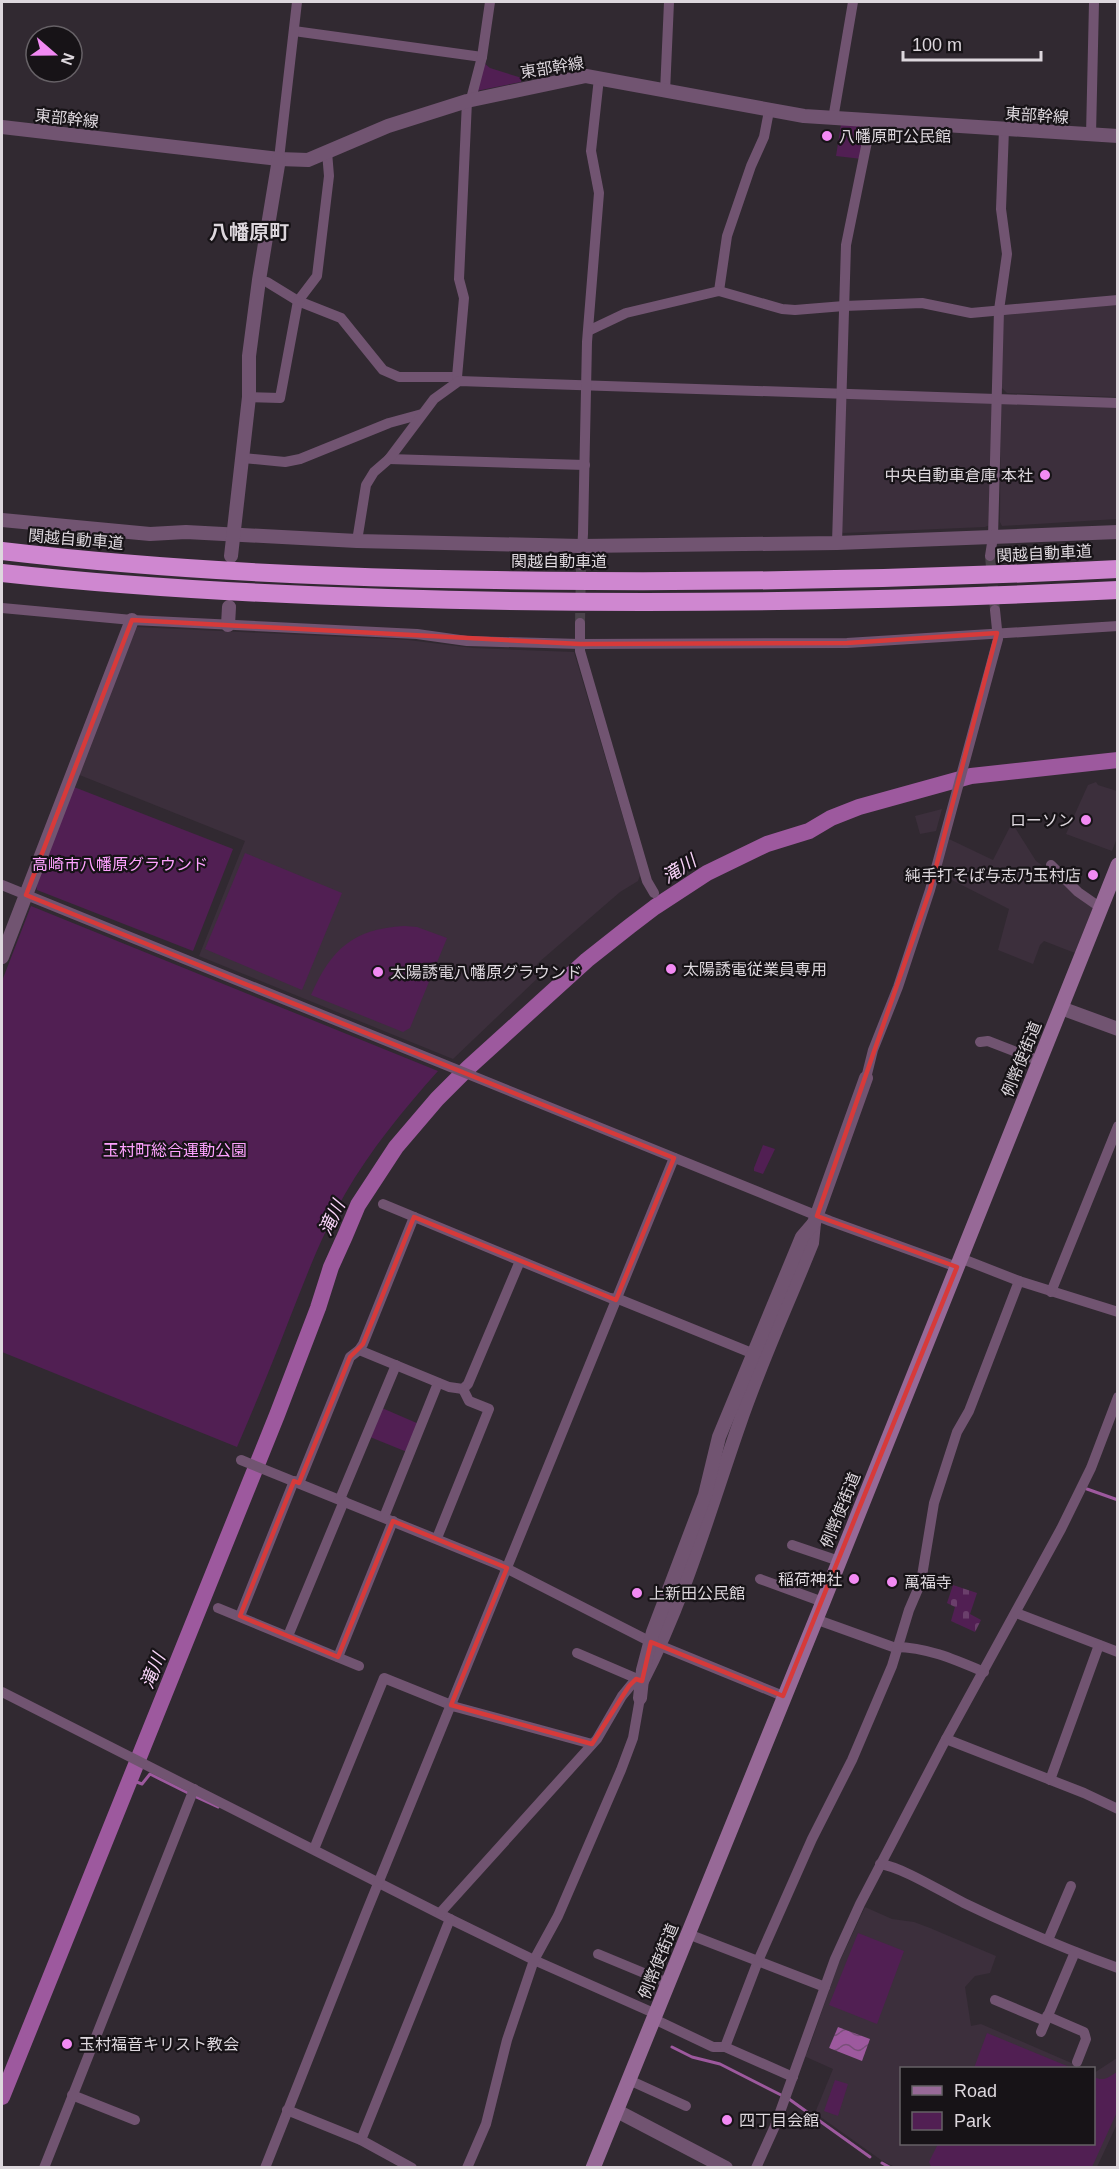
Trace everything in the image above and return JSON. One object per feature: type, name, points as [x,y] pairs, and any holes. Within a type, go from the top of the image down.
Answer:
[{"type":"highway","name":"関越自動車道","points":[[2,551],[274,573],[506,581],[689,582],[986,576],[1118,569]]},
{"type":"highway","points":[[2,573],[260,593],[516,602],[819,601],[1118,590]]},
{"type":"main road","name":"例幣使街道","points":[[593,2168],[823,1602],[1118,865]]},
{"type":"street","points":[[231,556],[249,397],[249,356],[279,159],[297,2]]},
{"type":"street","points":[[357,541],[366,485],[374,472],[389,459],[434,399],[458,379],[464,298],[459,279],[469,100],[482,57],[490,2]]},
{"type":"street","points":[[665,92],[669,2]]},
{"type":"street","points":[[833,119],[853,2]]},
{"type":"street","points":[[1091,135],[1094,2]]},
{"type":"street","points":[[294,31],[482,57]]},
{"type":"street","name":"東部幹線","points":[[2,127],[279,159],[308,160],[388,126],[469,100],[573,78],[599,78],[769,111],[833,119],[1118,136]]},
{"type":"street","points":[[581,565],[588,331],[599,193],[591,151],[599,78]]},
{"type":"street","points":[[719,291],[727,236],[751,166],[764,137],[769,111]]},
{"type":"street","points":[[837,543],[846,245],[872,122]]},
{"type":"street","points":[[990,556],[993,537],[999,310],[1007,254],[1001,209],[1004,129]]},
{"type":"street","points":[[249,397],[280,398],[298,301],[317,276],[329,176],[327,152]]},
{"type":"street","points":[[259,280],[267,282],[298,301],[341,318],[383,370],[399,377],[586,386],[1118,403]]},
{"type":"street","points":[[588,331],[627,313],[719,291],[782,309],[795,310],[922,303],[971,313],[1118,300]]},
{"type":"street","points":[[243,458],[285,462],[300,459],[389,423],[422,414]]},
{"type":"street","points":[[389,459],[585,465]]},
{"type":"street","points":[[2,520],[150,534],[186,532],[357,541],[581,546],[837,543],[1118,532]]},
{"type":"street","points":[[228,626],[229,607]]},
{"type":"street","points":[[2,608],[132,620],[417,634],[467,641],[580,644],[847,643],[1118,626]]},
{"type":"street","points":[[467,2168],[486,2124],[504,2048],[534,1960],[558,1916],[633,1738],[640,1698],[639,1680],[655,1644],[705,1495],[719,1437],[759,1356],[802,1237],[815,1219],[866,1078],[873,1050],[898,987],[930,890],[998,639],[995,610]]},
{"type":"street","points":[[2,957],[132,620]]},
{"type":"street","points":[[580,622],[580,651],[647,881],[654,893]]},
{"type":"street","points":[[1051,865],[1078,892],[1101,908]]},
{"type":"street","points":[[2,885],[674,1158],[815,1219],[1118,1312]]},
{"type":"street","points":[[1061,1008],[1118,1029]]},
{"type":"street","points":[[980,1042],[988,1041],[1040,1061]]},
{"type":"street","points":[[1051,1292],[1118,1126]]},
{"type":"street","points":[[265,2168],[674,1158]]},
{"type":"street","points":[[383,1204],[759,1356]]},
{"type":"street","points":[[240,1616],[350,1357],[359,1350],[414,1217]]},
{"type":"street","points":[[359,1350],[438,1383],[457,1390],[463,1389],[468,1384],[520,1261]]},
{"type":"street","points":[[725,2047],[758,1961],[812,1839],[852,1760],[899,1646],[909,1610],[921,1582],[934,1503],[957,1432],[969,1411],[1019,1281]]},
{"type":"street","points":[[288,1636],[396,1365]]},
{"type":"street","points":[[338,1657],[438,1383]]},
{"type":"street","points":[[436,1538],[489,1408],[468,1401],[463,1389]]},
{"type":"street","points":[[756,2168],[771,2136],[835,1959],[880,1864],[1085,1481],[1118,1397]]},
{"type":"street","points":[[243,1461],[507,1568],[655,1644],[783,1696]]},
{"type":"street","points":[[792,1545],[839,1561]]},
{"type":"street","points":[[760,1580],[823,1602]]},
{"type":"street","points":[[218,1608],[359,1666]]},
{"type":"street","points":[[1016,1613],[1118,1652]]},
{"type":"street","points":[[815,1619],[893,1647],[907,1646],[953,1659],[984,1672]]},
{"type":"street","points":[[1050,1780],[1099,1645]]},
{"type":"street","points":[[577,1653],[639,1680]]},
{"type":"street","points":[[314,1849],[384,1678],[452,1705],[592,1744]]},
{"type":"street","points":[[361,2140],[445,1916],[600,1735],[629,1686],[639,1680]]},
{"type":"street","points":[[2,1692],[534,1960],[655,2016],[713,2047],[725,2047],[793,2077]]},
{"type":"street","points":[[946,1739],[1084,1792],[1118,1809]]},
{"type":"street","points":[[44,2168],[194,1789]]},
{"type":"street","points":[[880,1864],[1075,1952],[1118,1968]]},
{"type":"street","points":[[1048,1940],[1071,1886]]},
{"type":"street","points":[[688,1934],[825,1988]]},
{"type":"street","points":[[1044,2023],[1075,1952]]},
{"type":"street","points":[[598,1954],[668,1983]]},
{"type":"street","points":[[995,2000],[1044,2023],[1084,2032],[1086,2039],[1077,2062]]},
{"type":"street","points":[[629,2080],[686,2106]]},
{"type":"street","points":[[72,2095],[135,2120]]},
{"type":"street","points":[[287,2110],[361,2140],[412,2168]]},
{"type":"street","points":[[617,2111],[726,2168]]},
{"type":"highlighted area","points":[[132,620],[580,644],[847,643],[997,633],[930,890],[817,1216],[957,1267],[783,1696],[651,1642],[642,1681],[636,1679],[629,1686],[592,1744],[451,1705],[507,1568],[393,1521],[338,1657],[240,1616],[294,1481],[299,1483],[350,1357],[363,1344],[414,1217],[616,1300],[674,1158],[26,895]]},
{"type":"shaded area","points":[[1117,305],[1117,397],[1007,393],[1001,387],[1003,315]]},
{"type":"shaded area","points":[[847,398],[991,402],[993,406],[990,525],[843,533],[840,531],[844,402]]},
{"type":"shaded area","points":[[1001,404],[1117,406],[1117,519],[1002,526],[1000,522]]},
{"type":"shaded area","points":[[137,627],[408,640],[473,648],[574,652],[640,875],[638,881],[620,892],[538,963],[536,967],[542,974],[453,1059],[199,956],[245,841],[77,774]]},
{"type":"shaded area","points":[[1096,782],[1098,785],[1117,791],[1117,838],[1112,851],[1066,834],[1088,785]]},
{"type":"shaded area","points":[[942,809],[936,831],[920,834],[915,816]]},
{"type":"shaded area","points":[[1012,823],[1036,861],[1046,868],[1050,867],[1093,907],[1075,953],[1044,941],[1040,945],[1033,964],[998,950],[1009,909],[938,873],[949,839],[993,860]]},
{"type":"shaded area","points":[[865,1907],[892,1919],[914,1922],[996,1956],[990,1973],[975,1976],[965,1987],[971,2026],[981,2024],[1081,2067],[900,2067],[900,2145],[1095,2145],[1095,2072],[1117,2058],[1117,2124],[1097,2167],[895,2167],[881,2160],[815,2113],[833,2069],[804,2056],[808,2051],[838,1965]]},
{"type":"green space","points":[[484,63],[490,68],[522,78],[521,82],[476,91]]},
{"type":"green space","points":[[841,124],[866,128],[862,159],[836,156]]},
{"type":"green space","name":"高崎市八幡原グラウンド","points":[[74,787],[233,849],[193,951],[37,890],[36,885]]},
{"type":"green space","points":[[245,853],[342,893],[302,990],[205,949]]},
{"type":"green space","name":"玉村町総合運動公園","points":[[31,906],[438,1071],[377,1145],[337,1209],[315,1256],[237,1447],[2,1352],[2,981]]},
{"type":"green space","name":"太陽誘電八幡原グラウンド","points":[[404,926],[417,927],[447,938],[410,1028],[403,1032],[311,995],[327,965],[346,944],[371,932]]},
{"type":"green space","points":[[763,1145],[775,1149],[763,1174],[754,1171],[754,1168]]},
{"type":"green space","points":[[382,1408],[419,1424],[407,1452],[370,1437]]},
{"type":"green space","points":[[953,1585],[977,1593],[970,1614],[981,1620],[975,1632],[951,1621],[955,1607],[947,1603]]},
{"type":"green space","points":[[858,1933],[904,1951],[877,2024],[829,2005]]},
{"type":"green space","points":[[987,2033],[1070,2067],[974,2067]]},
{"type":"green space","points":[[1117,2072],[1117,2112],[1092,2167],[932,2168],[929,2162],[938,2145],[1095,2145],[1095,2077],[1104,2079]]},
{"type":"green space","points":[[835,2080],[848,2084],[838,2116],[824,2111]]},
{"type":"water","points":[[838,2027],[870,2039],[862,2061],[829,2048]]},
{"type":"waterway","name":"滝川","points":[[2,2097],[277,1415],[318,1308],[331,1267],[358,1205],[396,1147],[437,1099],[468,1068],[587,960],[655,907],[707,873],[767,844],[809,831],[831,818],[859,807],[971,776],[1118,760]]},
{"type":"waterway","points":[[1087,1489],[1118,1500]]},
{"type":"waterway","points":[[129,1779],[142,1784],[150,1774],[188,1793]]},
{"type":"waterway","points":[[194,1796],[218,1807]]},
{"type":"waterway","points":[[672,2047],[692,2057],[720,2064],[781,2095]]},
{"type":"waterway","points":[[789,2099],[870,2157]]},
{"type":"waterway","points":[[882,2163],[891,2168]]},
{"type":"tunnel","points":[[990,556],[995,610]]},
{"type":"tunnel","points":[[580,623],[581,565]]},
{"type":"place","name":"八幡原町公民館","points":[[827,136]]},
{"type":"place","name":"中央自動車倉庫 本社","points":[[1045,475]]},
{"type":"place","name":"ローソン","points":[[1086,820]]},
{"type":"place","name":"純手打そば与志乃玉村店","points":[[1093,875]]},
{"type":"place","name":"太陽誘電従業員専用","points":[[671,969]]},
{"type":"place","name":"太陽誘電八幡原グラウンド","points":[[378,972]]},
{"type":"place","name":"稲荷神社","points":[[854,1579]]},
{"type":"place","name":"萬福寺","points":[[892,1582]]},
{"type":"place","name":"上新田公民館","points":[[637,1593]]},
{"type":"place","name":"玉村福音キリスト教会","points":[[67,2044]]},
{"type":"place","name":"四丁目会館","points":[[727,2120]]},
{"type":"district","name":"八幡原町","points":[[249,232]]}]
